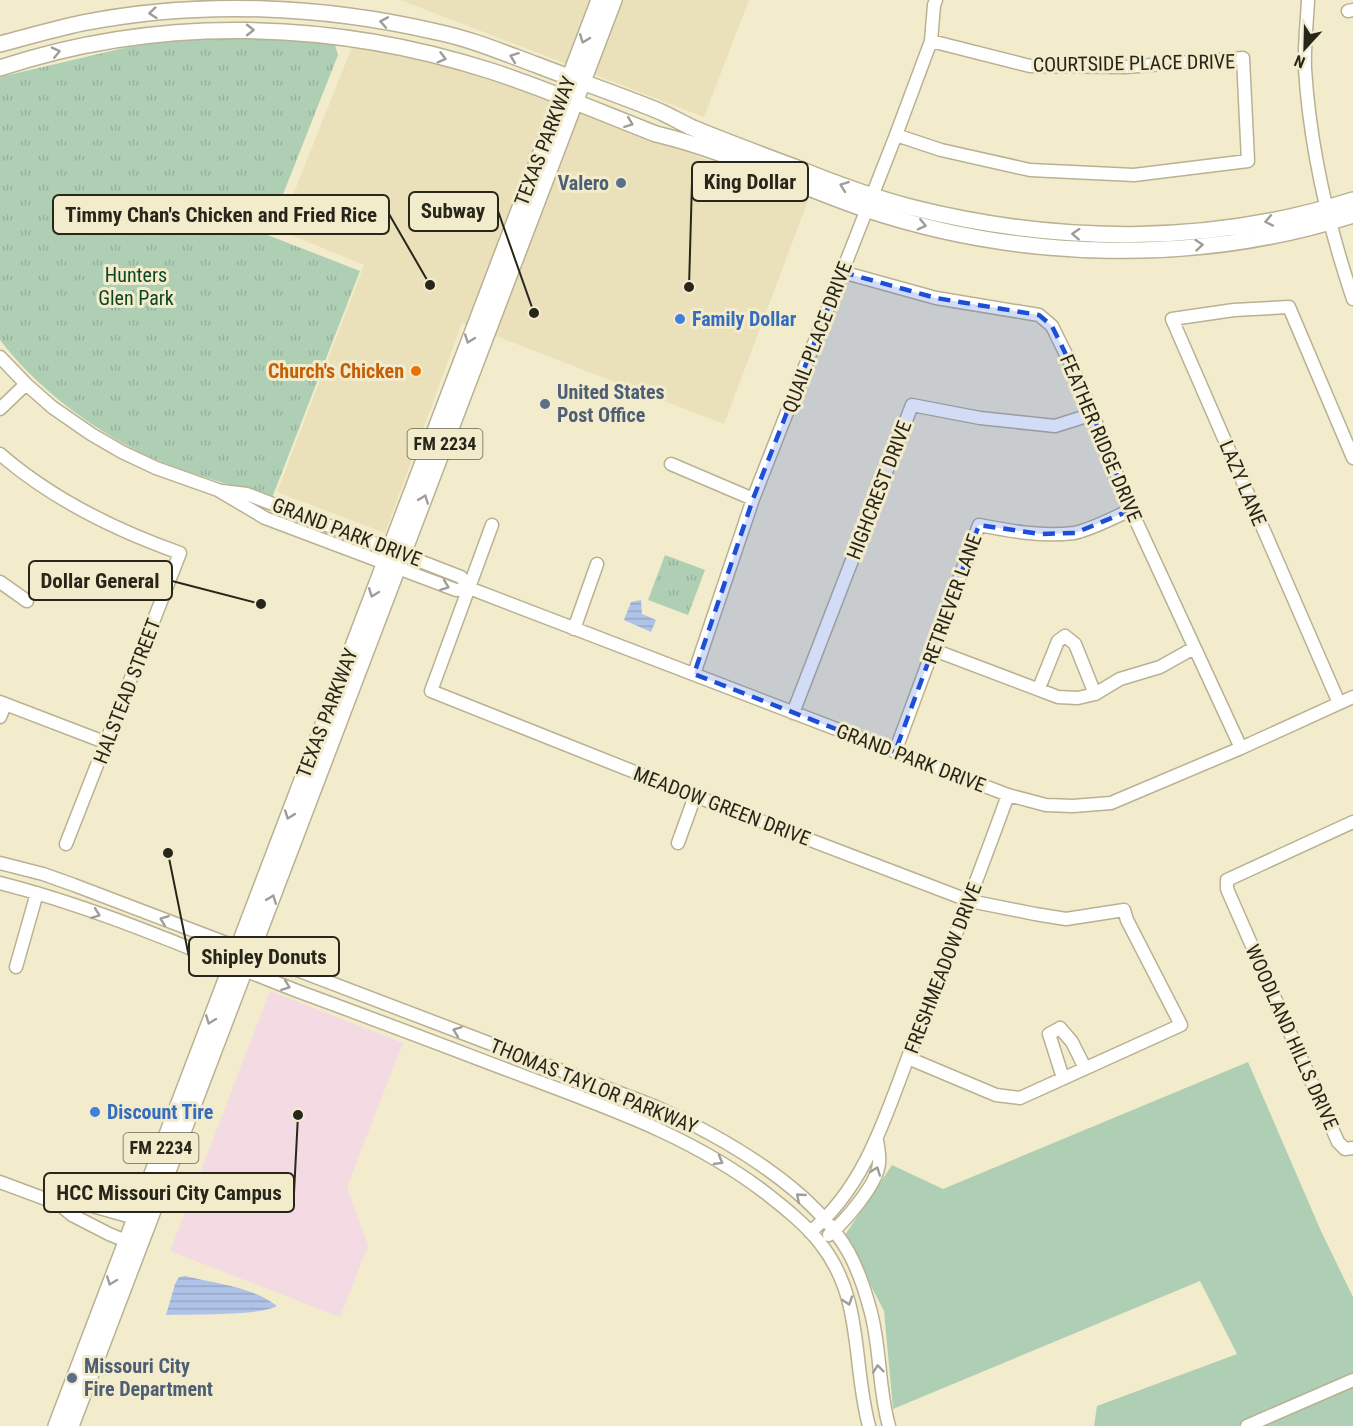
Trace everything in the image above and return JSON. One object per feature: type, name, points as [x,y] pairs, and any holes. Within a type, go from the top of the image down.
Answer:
[{"type":"main road","name":"TEXAS PARKWAY","points":[[576,80],[599,0]]},
{"type":"main road","name":"TEXAS PARKWAY","points":[[56,1426],[132,1244],[394,558],[453,421],[494,316],[576,80],[614,0]]},
{"type":"main road","points":[[0,44],[82,23],[139,14],[216,9],[302,11],[358,17],[440,32],[504,53],[664,114],[710,142],[869,203],[905,221],[954,233],[1018,236],[1077,249],[1133,250],[1174,241],[1256,238],[1329,215],[1353,200]]},
{"type":"main road","points":[[351,38],[358,17]]},
{"type":"main road","points":[[82,23],[85,45]]},
{"type":"main road","points":[[0,68],[85,45],[155,35],[256,30],[351,38],[463,63],[510,78],[656,134],[682,140],[710,142]]},
{"type":"main road","name":"TEXAS PARKWAY","points":[[394,558],[449,392],[490,284],[568,101]]},
{"type":"main road","points":[[1329,215],[1353,215]]},
{"type":"main road","points":[[490,284],[495,294],[491,304],[494,316]]},
{"type":"main road","points":[[449,392],[454,400],[449,413],[453,421]]},
{"type":"main road","name":"TEXAS PARKWAY","points":[[71,1426],[132,1244],[135,1218],[238,968]]},
{"type":"street","name":"QUAIL PLACE DRIVE","points":[[694,674],[753,499],[931,40],[936,0]]},
{"type":"street","points":[[1308,0],[1306,78],[1311,125],[1329,215],[1353,298]]},
{"type":"street","name":"COURTSIDE PLACE DRIVE","points":[[896,135],[941,150],[1030,170],[1134,175],[1248,161],[1243,58],[1125,67],[1030,66],[931,40]]},
{"type":"street","name":"FEATHER RIDGE DRIVE","points":[[842,272],[936,298],[1039,315],[1052,326],[1080,383],[1131,510],[1241,748]]},
{"type":"street","name":"LAZY LANE","points":[[1339,704],[1172,319],[1234,310],[1289,307],[1353,458]]},
{"type":"street","name":"GRAND PARK DRIVE","points":[[0,357],[26,384],[52,406],[91,434],[156,468],[218,490],[247,494],[394,558],[461,577],[470,588],[574,630],[1008,795],[1046,805],[1073,806],[1111,803],[1353,697]]},
{"type":"street","points":[[0,409],[26,384]]},
{"type":"street","name":"HIGHCREST DRIVE","points":[[793,713],[912,405],[980,418],[1055,426],[1093,414]]},
{"type":"street","name":"HALSTEAD STREET","points":[[0,454],[40,485],[82,511],[136,537],[180,553],[66,844]]},
{"type":"street","points":[[671,464],[753,499]]},
{"type":"street","name":"RETRIEVER LANE","points":[[896,752],[979,525],[1040,534],[1076,533],[1131,510]]},
{"type":"street","points":[[470,588],[492,525]]},
{"type":"street","points":[[574,630],[597,564]]},
{"type":"street","points":[[0,582],[27,601]]},
{"type":"street","name":"MEADOW GREEN DRIVE","points":[[470,588],[431,691],[695,796],[970,901],[1066,919],[1124,910],[1126,920],[1181,1025],[1085,1068]]},
{"type":"street","points":[[1039,688],[1058,641],[1065,636],[1075,644],[1095,694]]},
{"type":"street","points":[[934,650],[1058,697],[1078,698],[1095,694],[1120,680],[1160,667],[1194,648]]},
{"type":"street","points":[[0,717],[2,703],[106,743]]},
{"type":"street","name":"FRESHMEADOW DRIVE","points":[[810,1232],[843,1198],[878,1140],[970,901],[1008,795]]},
{"type":"street","points":[[678,843],[695,796]]},
{"type":"street","name":"WOODLAND HILLS DRIVE","points":[[1353,822],[1227,880],[1227,888],[1338,1142],[1345,1149],[1353,1148]]},
{"type":"street","name":"THOMAS TAYLOR PARKWAY","points":[[0,863],[43,873],[678,1117],[738,1150],[789,1187],[824,1219],[848,1253],[871,1311],[880,1382],[889,1426]]},
{"type":"street","name":"THOMAS TAYLOR PARKWAY","points":[[0,883],[68,903],[649,1124],[727,1165],[798,1219],[820,1243],[832,1262],[844,1286],[852,1312],[869,1426]]},
{"type":"street","points":[[68,903],[74,885]]},
{"type":"street","points":[[16,967],[37,893]]},
{"type":"street","points":[[378,1021],[385,1004]]},
{"type":"street","points":[[908,1058],[996,1095],[1020,1098],[1085,1068],[1072,1042],[1060,1028],[1049,1034],[1063,1078]]},
{"type":"street","name":"FRESHMEADOW DRIVE","points":[[820,1243],[833,1231],[870,1186],[880,1165],[878,1140]]},
{"type":"street","points":[[0,1182],[61,1205],[72,1215],[132,1244]]},
{"type":"street","points":[[61,1205],[75,1201],[135,1218]]},
{"type":"street","points":[[1247,1426],[1353,1380]]},
{"type":"highlighted area","points":[[842,272],[936,298],[1039,315],[1052,326],[1080,383],[1131,510],[1075,533],[1040,534],[979,525],[895,752],[694,674],[753,499]]},
{"type":"shaded area","points":[[400,0],[749,0],[704,117]]},
{"type":"shaded area","points":[[367,46],[467,71],[512,85],[809,198],[724,424],[462,323],[385,533],[277,492],[364,265],[279,230],[352,47]]},
{"type":"shaded area","points":[[270,991],[403,1043],[347,1187],[368,1246],[340,1317],[170,1251]]},
{"type":"green space","name":"Hunters Glen Park","points":[[251,33],[324,40],[335,45],[338,55],[282,197],[271,209],[260,232],[360,271],[272,498],[179,469],[126,445],[91,424],[58,399],[27,371],[0,340],[0,77],[158,40]]},
{"type":"green space","points":[[665,555],[705,570],[688,615],[648,600]]},
{"type":"green space","points":[[1248,1062],[1321,1231],[1353,1297],[1353,1426],[1094,1426],[1097,1406],[1237,1354],[1200,1281],[893,1409],[884,1311],[845,1235],[892,1165],[943,1189]]},
{"type":"water","points":[[641,600],[642,614],[656,620],[651,632],[624,620],[631,602]]},
{"type":"water","points":[[185,1276],[233,1286],[267,1299],[277,1306],[241,1313],[166,1315],[175,1284],[179,1277]]},
{"type":"place","name":"Valero","points":[[621,183]]},
{"type":"place","name":"Timmy Chan's Chicken and Fried Rice","points":[[430,285]]},
{"type":"place","name":"King Dollar","points":[[689,287]]},
{"type":"place","name":"Subway","points":[[534,313]]},
{"type":"place","name":"Family Dollar","points":[[680,319]]},
{"type":"place","name":"Church's Chicken","points":[[416,371]]},
{"type":"place","name":"United States Post Office","points":[[545,404]]},
{"type":"place","name":"Dollar General","points":[[261,604]]},
{"type":"place","name":"Shipley Donuts","points":[[168,853]]},
{"type":"place","name":"Discount Tire","points":[[95,1112]]},
{"type":"place","name":"HCC Missouri City Campus","points":[[298,1115]]},
{"type":"place","name":"Missouri City Fire Department","points":[[72,1378]]}]
